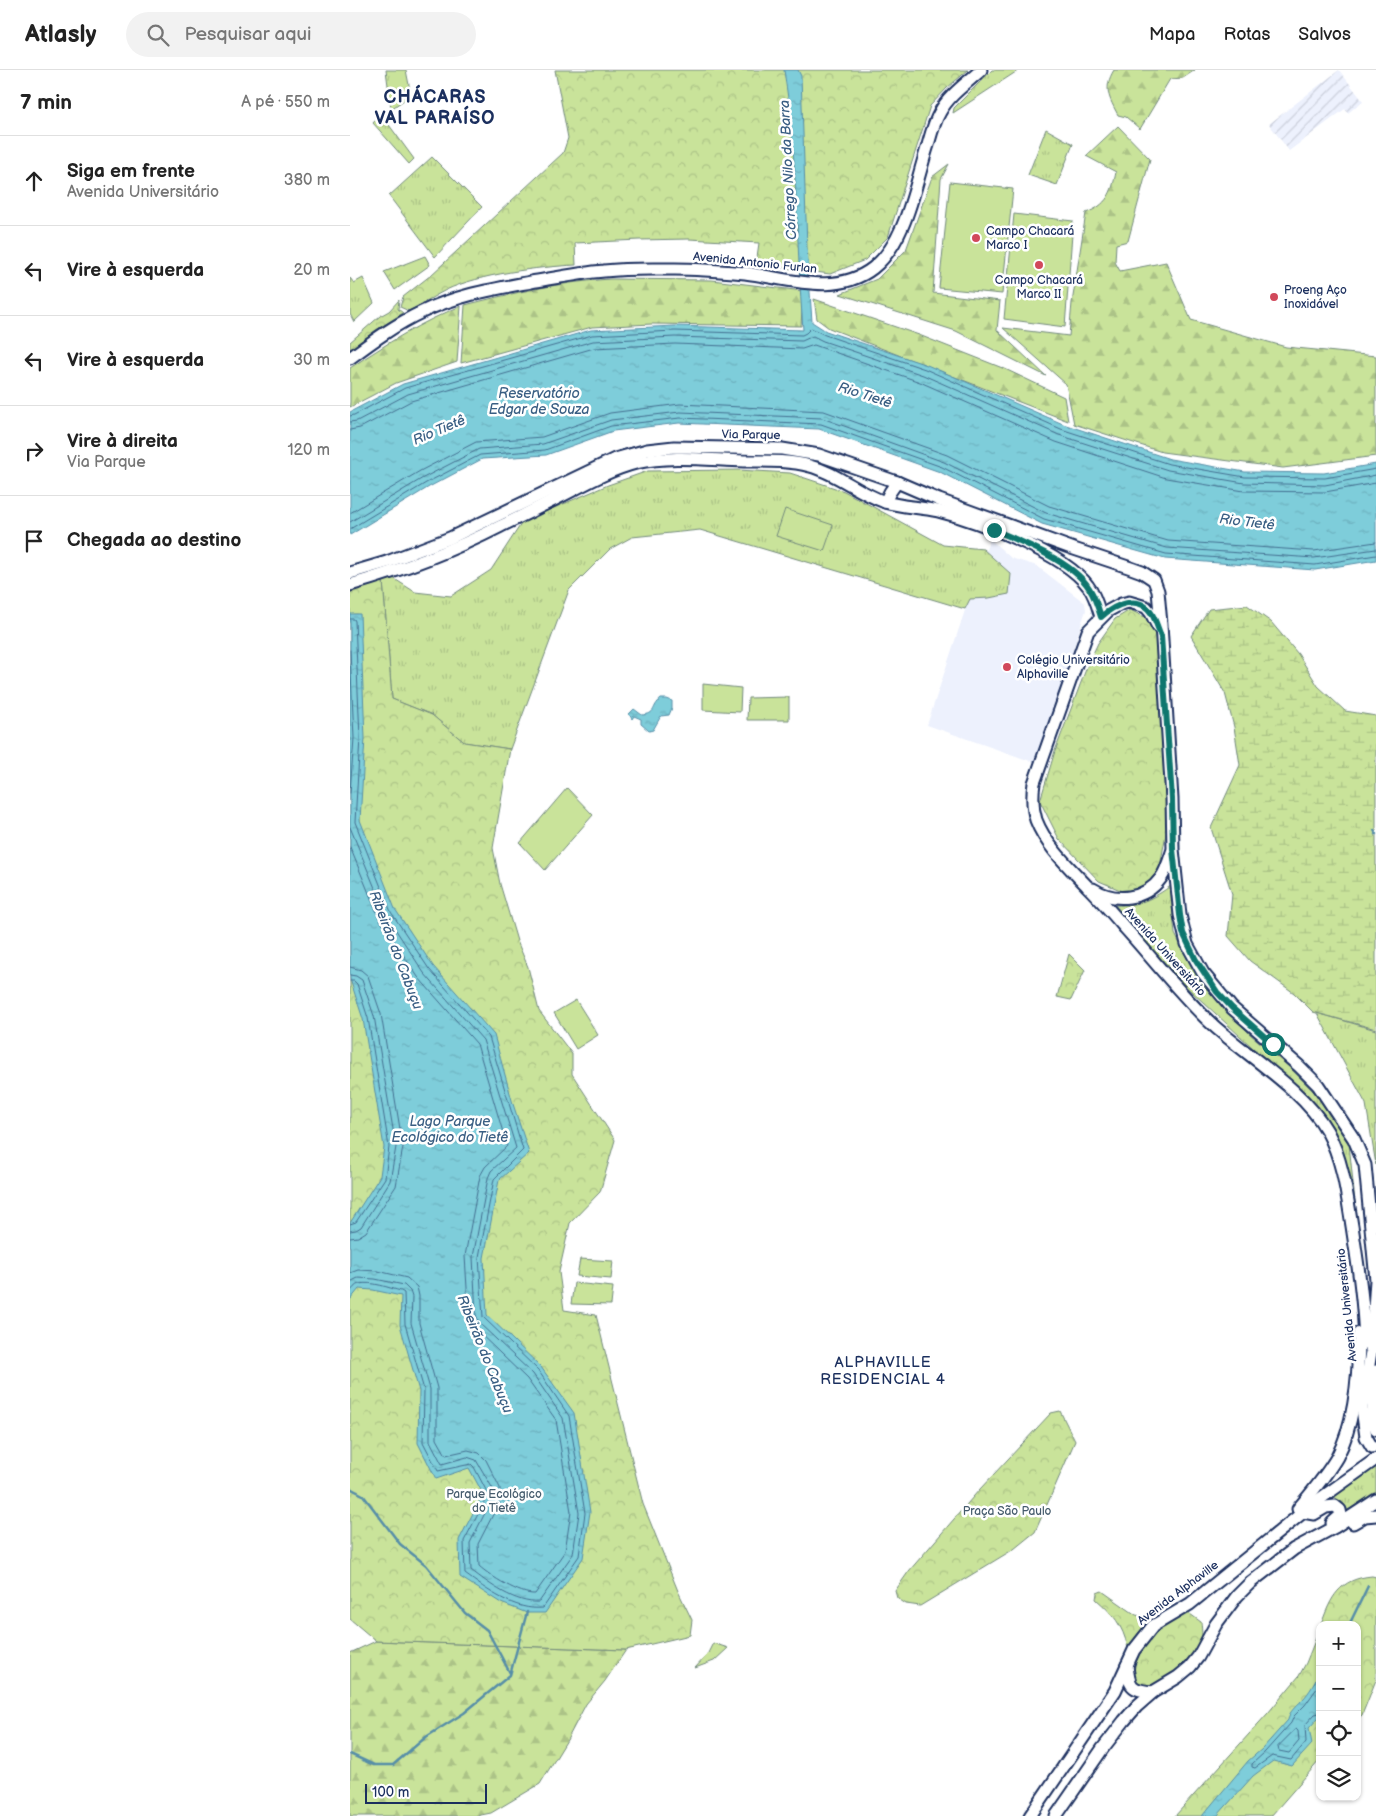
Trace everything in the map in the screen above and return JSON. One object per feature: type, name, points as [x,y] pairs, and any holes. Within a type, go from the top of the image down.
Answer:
[{"type":"main road","name":"Avenida Antonio Furlan","points":[[350,358],[400,323],[459,297],[553,279],[604,271],[663,269],[744,273],[820,284],[847,281],[861,276],[885,257],[897,239],[908,213],[931,132],[940,110],[981,70]]},
{"type":"main road","name":"Via Parque","points":[[350,573],[387,562],[450,538],[600,465],[631,453],[674,447],[799,450],[836,460],[1074,550],[1142,572],[1154,580]]},
{"type":"main road","name":"Via Parque","points":[[350,585],[422,562],[483,535],[609,473],[634,464],[651,460],[691,459],[794,463],[811,466],[886,502],[937,511],[972,522],[1042,551],[1071,570],[1088,586],[1101,617]]},
{"type":"main road","points":[[886,502],[897,482]]},
{"type":"main road","name":"Avenida Universitário","points":[[1154,580],[1158,591],[1172,799],[1173,849],[1183,933],[1203,973],[1232,1008],[1318,1085],[1340,1116],[1360,1151],[1365,1165],[1376,1281],[1371,1373],[1362,1419],[1366,1437],[1372,1448]]},
{"type":"main road","name":"Avenida Universitário","points":[[1161,636],[1151,613],[1146,607],[1129,602],[1108,611],[1088,630],[1034,783],[1032,799],[1037,821],[1068,867],[1127,930],[1173,985],[1236,1045],[1293,1090],[1309,1106],[1327,1131],[1335,1148],[1342,1174],[1358,1266],[1371,1373]]},
{"type":"main road","points":[[1087,886],[1101,894],[1117,898],[1134,896],[1149,890],[1161,878],[1173,849]]},
{"type":"main road","points":[[1282,1529],[1324,1477],[1338,1455],[1346,1432],[1354,1398],[1359,1352],[1358,1266]]},
{"type":"main road","points":[[1371,1373],[1372,1418],[1376,1429]]},
{"type":"main road","name":"Avenida Alphaville","points":[[1030,1816],[1114,1691],[1134,1650],[1153,1626],[1190,1604],[1303,1512],[1375,1460]]},
{"type":"main road","points":[[1056,1816],[1103,1748],[1137,1706],[1153,1692],[1170,1683],[1190,1667],[1198,1657],[1216,1624],[1237,1596],[1294,1549],[1335,1527],[1376,1500]]},
{"type":"main road","points":[[1294,1549],[1301,1540],[1332,1523],[1341,1515],[1339,1507],[1332,1505],[1314,1514],[1303,1512]]},
{"type":"main road","points":[[1335,1527],[1343,1528],[1365,1516],[1376,1515]]},
{"type":"main road","points":[[1126,1663],[1130,1685],[1136,1690],[1153,1692]]},
{"type":"shaded area","points":[[1339,70],[1363,101],[1348,113],[1345,109],[1289,151],[1269,124]]},
{"type":"shaded area","name":"Colégio Universitário Alphaville","points":[[990,539],[1011,558],[1037,566],[1085,603],[1086,610],[1036,763],[927,725]]},
{"type":"green space","points":[[386,70],[406,70],[411,95],[391,109]]},
{"type":"green space","points":[[555,70],[968,70],[930,106],[888,237],[865,260],[830,274],[756,264],[759,243],[689,239],[575,243],[576,265],[527,270],[475,280],[446,290],[409,311],[400,307],[403,297],[431,275],[563,153],[568,138]]},
{"type":"green space","points":[[992,70],[1019,70],[953,113],[954,108]]},
{"type":"green space","points":[[1114,70],[1195,70],[1183,78],[1170,79],[1140,129],[1126,117],[1118,115],[1112,103],[1108,88]]},
{"type":"green space","points":[[381,114],[414,159],[409,164],[373,123]]},
{"type":"green space","points":[[1118,126],[1150,159],[1128,241],[1116,244],[1115,262],[1120,271],[1166,262],[1191,320],[1286,347],[1376,356],[1376,456],[1283,468],[1162,452],[1074,424],[1066,384],[1003,328],[1069,336],[1072,303],[1086,213],[1104,202],[1113,186],[1116,172],[1086,156]]},
{"type":"green space","points":[[1046,129],[1073,144],[1057,185],[1028,175]]},
{"type":"green space","points":[[432,157],[482,207],[435,257],[389,196]]},
{"type":"green space","points":[[949,164],[941,179],[933,293],[1000,301],[997,330],[1046,376],[956,331],[840,294],[877,279],[906,250],[932,177]]},
{"type":"green space","name":"Campo Chacará Marco I","points":[[950,182],[1013,189],[1002,294],[939,288]]},
{"type":"green space","name":"Campo Chacará Marco II","points":[[1014,214],[1073,221],[1065,327],[1004,319]]},
{"type":"green space","points":[[425,256],[430,265],[395,290],[384,272]]},
{"type":"green space","points":[[350,278],[354,283],[363,278],[374,303],[354,322],[350,314]]},
{"type":"green space","points":[[610,279],[712,280],[803,291],[801,326],[652,324],[592,327],[461,363],[465,305],[555,285]]},
{"type":"green space","points":[[814,299],[919,335],[1005,369],[1064,397],[1068,421],[829,328],[817,319]]},
{"type":"green space","points":[[399,300],[398,309],[403,313],[376,330],[350,350],[350,342],[380,316],[389,311]]},
{"type":"green space","points":[[461,306],[457,362],[396,383],[350,407],[350,368],[404,334]]},
{"type":"green space","points":[[738,470],[790,473],[844,491],[943,545],[983,549],[1011,574],[1009,594],[970,599],[965,609],[700,530],[632,537],[610,549],[569,590],[510,749],[464,742],[432,715],[392,699],[383,581],[393,578],[415,592],[451,596],[491,570],[523,521],[608,485],[648,471]]},
{"type":"green space","points":[[785,509],[833,525],[824,551],[776,536]]},
{"type":"green space","name":"Parque Ecológico do Tietê","points":[[383,581],[392,699],[432,715],[464,742],[510,749],[493,848],[500,884],[517,941],[528,967],[539,1011],[572,1054],[572,1074],[615,1140],[600,1192],[570,1223],[559,1272],[564,1310],[596,1315],[643,1504],[678,1591],[692,1620],[690,1635],[626,1650],[376,1641],[350,1619],[350,592]]},
{"type":"green space","points":[[1247,605],[1271,622],[1298,654],[1318,686],[1345,711],[1376,716],[1376,1029],[1313,1012],[1294,993],[1250,961],[1228,936],[1232,894],[1211,828],[1240,765],[1234,727],[1225,693],[1191,636],[1209,609]]},
{"type":"green space","points":[[1130,610],[1149,619],[1156,638],[1167,828],[1159,872],[1149,885],[1139,890],[1125,892],[1099,881],[1059,839],[1040,801],[1055,751],[1088,664],[1098,643],[1115,619]]},
{"type":"green space","points":[[703,684],[741,688],[740,712],[703,710]]},
{"type":"green space","points":[[789,697],[789,720],[747,720],[748,698]]},
{"type":"green space","points":[[567,788],[593,815],[545,870],[520,843]]},
{"type":"green space","points":[[1172,885],[1175,934],[1191,966],[1211,994],[1250,1034],[1290,1068],[1316,1094],[1349,1144],[1362,1269],[1340,1148],[1276,1069],[1168,970],[1115,905],[1131,905],[1145,901]]},
{"type":"green space","points":[[1069,954],[1085,970],[1071,1000],[1057,997]]},
{"type":"green space","points":[[576,1000],[598,1035],[576,1049],[554,1013]]},
{"type":"green space","points":[[1317,1013],[1376,1030],[1376,1165],[1366,1104]]},
{"type":"green space","points":[[580,1259],[613,1261],[611,1279],[577,1276]]},
{"type":"green space","points":[[574,1283],[613,1287],[611,1305],[571,1304]]},
{"type":"green space","name":"Praça São Paulo","points":[[1060,1411],[1075,1441],[1035,1532],[1014,1549],[920,1606],[906,1604],[897,1598],[895,1591],[909,1571],[980,1489],[1051,1413]]},
{"type":"green space","points":[[1376,1466],[1376,1493],[1345,1512],[1342,1502],[1331,1495]]},
{"type":"green space","points":[[1376,1577],[1376,1680],[1361,1716],[1361,1621],[1323,1621],[1338,1591],[1344,1585],[1361,1578]]},
{"type":"green space","points":[[1102,1591],[1136,1615],[1155,1619],[1139,1632],[1128,1648],[1123,1632],[1116,1620],[1096,1599],[1097,1593]]},
{"type":"green space","points":[[1180,1613],[1190,1614],[1201,1622],[1202,1640],[1198,1652],[1168,1679],[1157,1685],[1143,1684],[1135,1680],[1134,1669],[1137,1660],[1148,1642]]},
{"type":"green space","points":[[1316,1638],[1316,1765],[1271,1816],[1175,1816],[1268,1713],[1299,1676]]},
{"type":"green space","points":[[376,1641],[626,1650],[605,1681],[586,1704],[540,1784],[491,1813],[476,1816],[350,1816],[350,1653]]},
{"type":"green space","points":[[713,1643],[728,1648],[714,1661],[695,1668],[707,1655]]},
{"type":"water","name":"Reservatório Edgar de Souza","points":[[784,70],[798,70],[801,76],[807,247],[812,322],[826,331],[927,365],[1063,424],[1170,459],[1245,472],[1324,473],[1376,464],[1376,560],[1315,570],[1165,559],[1042,524],[940,472],[819,429],[679,423],[613,431],[546,455],[482,459],[429,487],[350,535],[350,412],[403,384],[591,330],[675,326],[803,330],[792,135]]},
{"type":"water","name":"Lago Parque Ecológico do Tietê","points":[[350,614],[360,614],[365,738],[360,820],[395,909],[433,966],[494,1035],[529,1153],[499,1180],[484,1258],[487,1315],[541,1367],[574,1413],[590,1512],[583,1558],[545,1613],[527,1613],[501,1603],[460,1577],[459,1540],[483,1494],[469,1468],[436,1479],[418,1443],[419,1391],[400,1325],[401,1296],[359,1289],[350,1300],[350,1223],[380,1176],[384,1147],[363,1019],[350,979]]},
{"type":"water","points":[[661,699],[672,701],[672,708],[669,715],[661,716],[653,730],[649,731],[641,724],[641,719],[634,716],[632,719],[629,714],[634,709],[642,715],[650,713]]},
{"type":"water","points":[[1316,1679],[1316,1720],[1309,1728],[1312,1744],[1292,1766],[1273,1761],[1253,1776],[1217,1816],[1202,1816],[1248,1761],[1262,1749],[1288,1720],[1291,1712]]},
{"type":"waterway","points":[[1374,830],[1376,834]]},
{"type":"waterway","points":[[350,1488],[363,1495],[400,1544],[426,1565],[465,1613],[487,1630],[510,1673]]},
{"type":"waterway","points":[[1351,1621],[1368,1586]]},
{"type":"waterway","name":"Ribeirão do Cabuçu","points":[[350,1754],[374,1765],[393,1765],[426,1737],[464,1713],[510,1675],[527,1612]]},
{"type":"place","name":"Campo Chacará Marco I","points":[[976,238]]},
{"type":"place","name":"Campo Chacará Marco II","points":[[1039,265]]},
{"type":"place","name":"Proeng Aço Inoxidável","points":[[1274,297]]},
{"type":"place","name":"Colégio Universitário Alphaville","points":[[1007,667]]},
{"type":"district","name":"CHÁCARAS VAL PARAÍSO","points":[[435,107]]},
{"type":"district","name":"ALPHAVILLE RESIDENCIAL 4","points":[[883,1370]]},
{"type":"route","points":[[994,530],[1042,551],[1071,570],[1088,586],[1101,617],[1117,605],[1129,602],[1146,607],[1151,613],[1161,636],[1172,799],[1173,849],[1183,933],[1203,973],[1217,992],[1232,1008],[1273,1044]]},
{"type":"water label","name":"Córrego Nilo da Barra","points":[[788,170]]},
{"type":"water label","name":"Rio Tietê","points":[[865,395]]},
{"type":"water label","name":"Rio Tietê","points":[[439,430]]},
{"type":"water label","name":"Rio Tietê","points":[[1247,522]]}]
